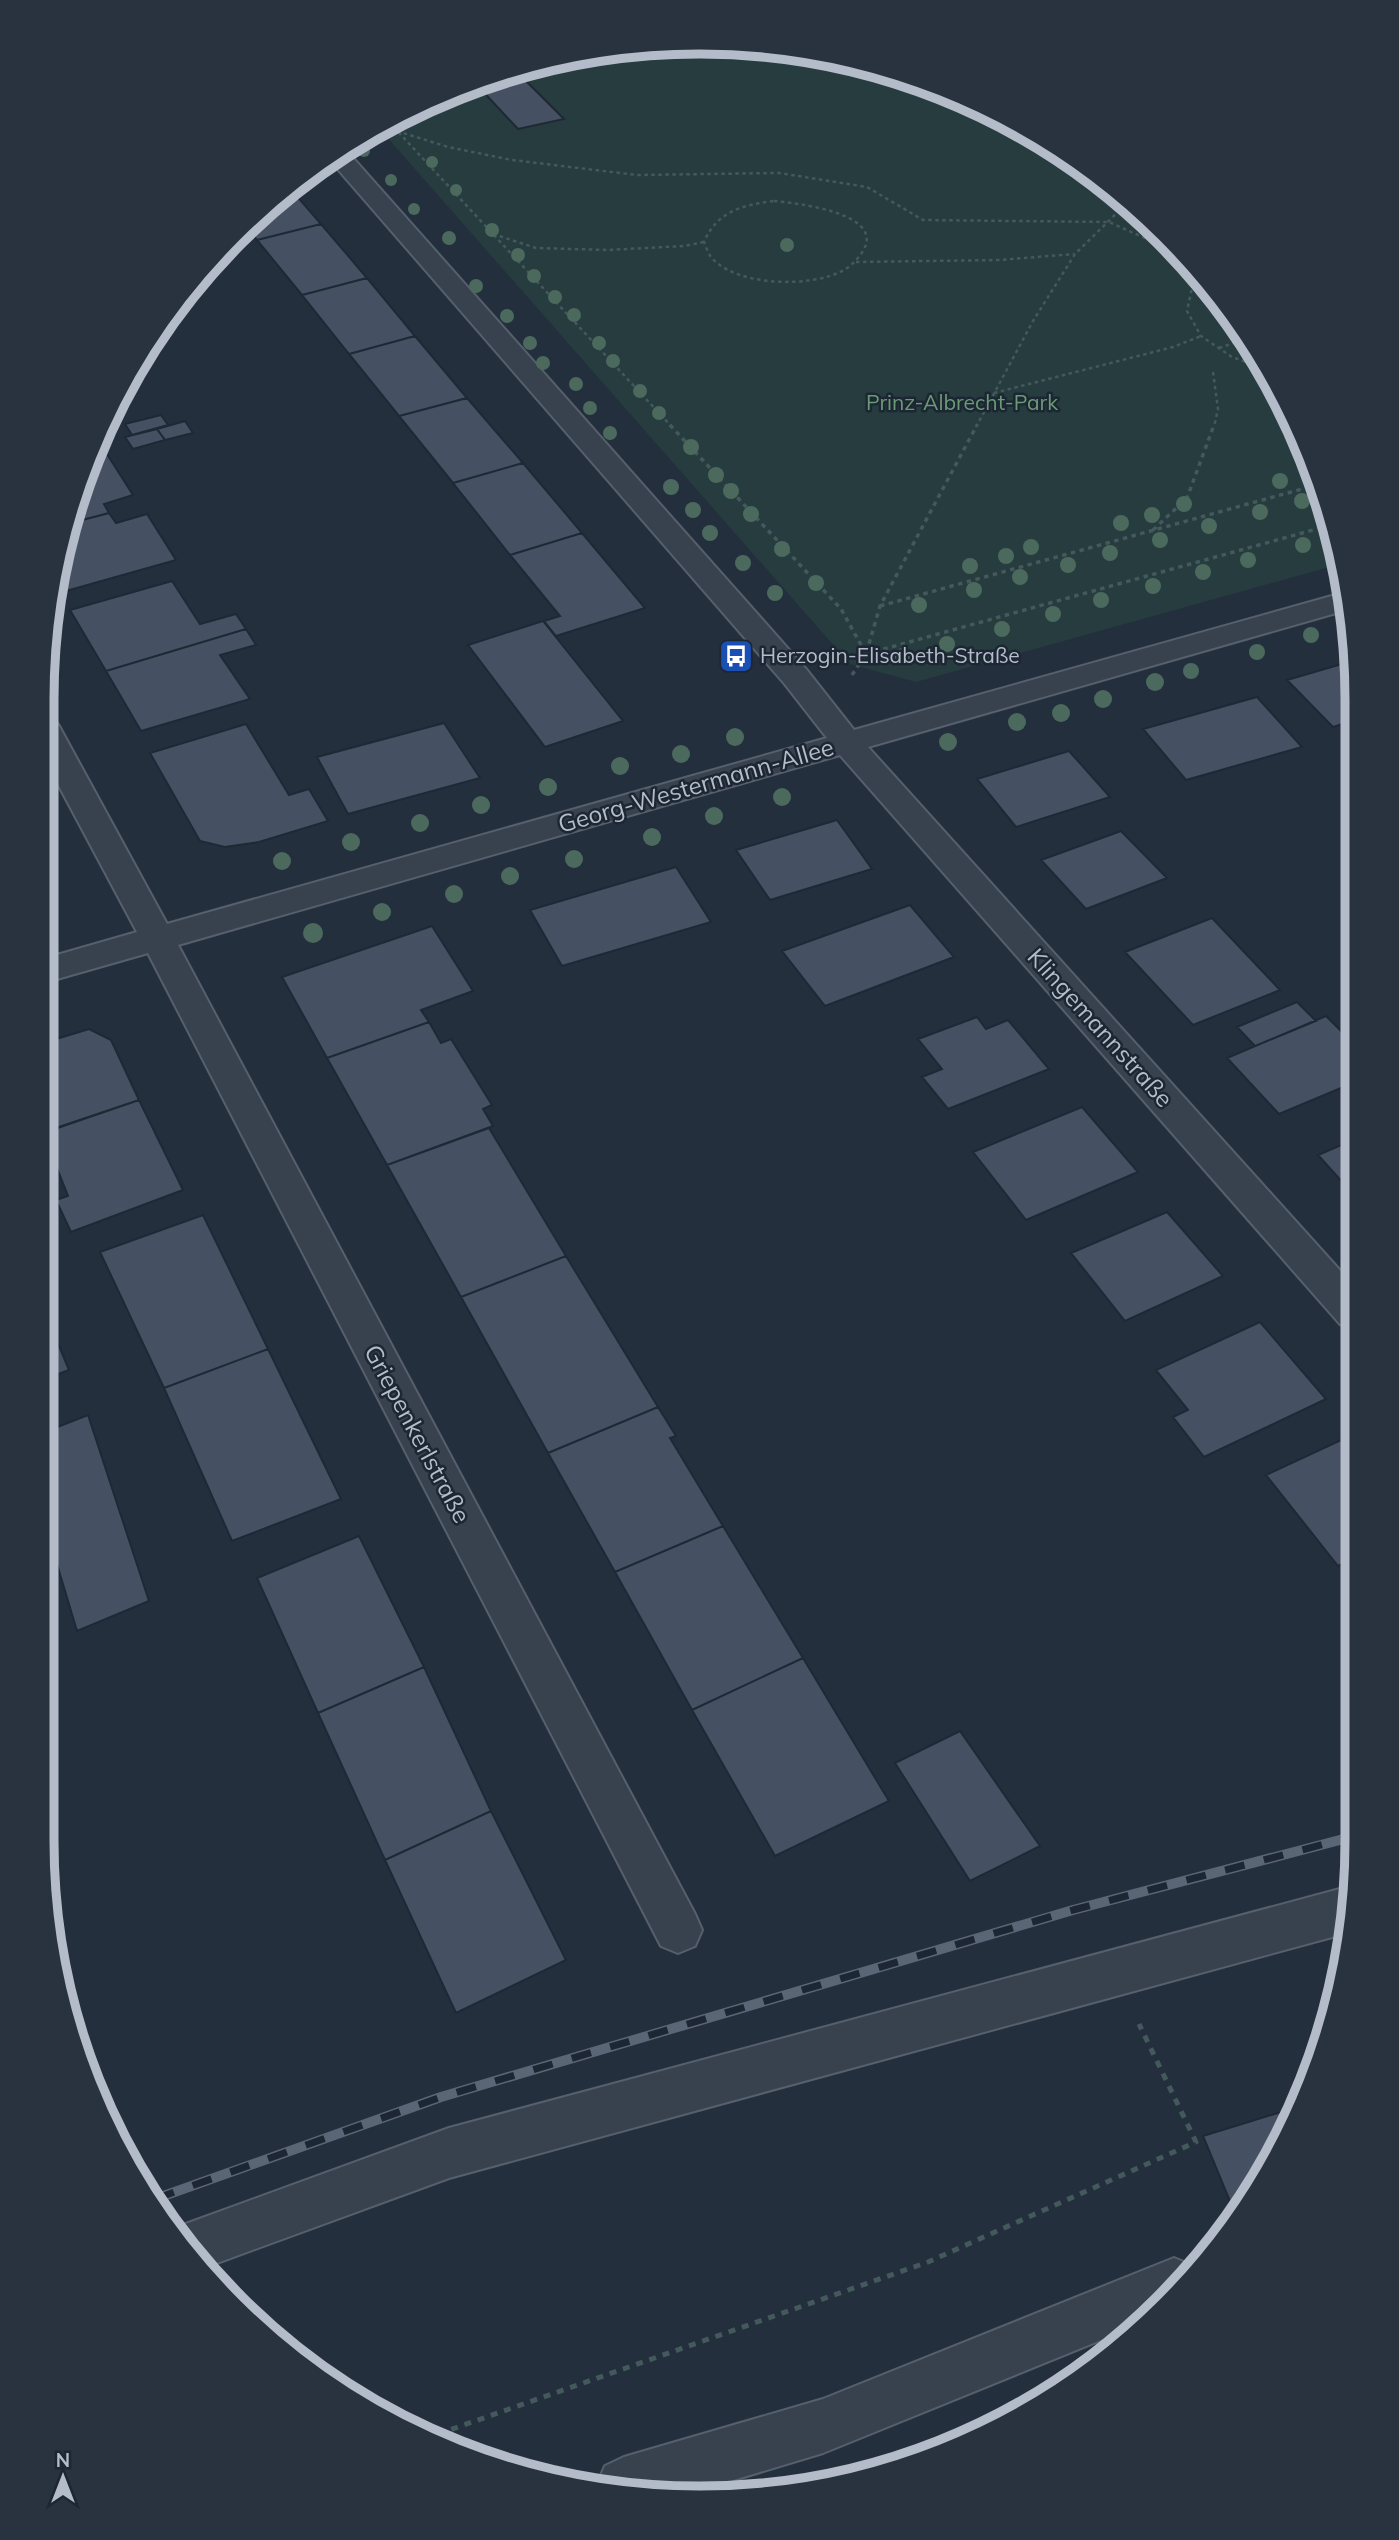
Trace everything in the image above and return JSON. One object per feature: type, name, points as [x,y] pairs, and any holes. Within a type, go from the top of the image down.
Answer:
[{"type":"street","points":[[344,161],[795,677],[847,743]]},
{"type":"street","name":"Georg-Westermann-Allee","points":[[54,968],[1337,603]]},
{"type":"street","name":"Klingemannstraße","points":[[847,743],[1345,1303]]},
{"type":"street","name":"Griepenkerlstraße","points":[[54,747],[678,1930]]},
{"type":"street","points":[[197,2245],[449,2153],[1340,1912]]},
{"type":"street","points":[[635,2482],[823,2426],[1165,2288]]},
{"type":"path","points":[[397,131],[448,146],[539,164],[637,175],[779,173],[867,187],[923,220],[1109,222],[1156,243]]},
{"type":"path","points":[[397,131],[841,610],[866,654]]},
{"type":"path","points":[[774,201],[804,202],[831,208],[852,219],[864,233],[866,248],[856,262],[837,273],[810,280],[781,282],[751,278],[727,269],[710,256],[704,242],[708,227],[723,214],[746,205],[774,201]]},
{"type":"path","points":[[866,654],[880,606],[1032,321],[1075,254],[1120,210]]},
{"type":"path","points":[[492,234],[536,248],[608,250],[684,246],[704,242]]},
{"type":"path","points":[[856,262],[999,260],[1075,254]]},
{"type":"path","points":[[1194,286],[1187,312],[1201,336],[1232,358],[1250,364]]},
{"type":"path","points":[[994,393],[1174,347],[1201,336]]},
{"type":"path","points":[[1219,348],[1237,342]]},
{"type":"path","points":[[1152,531],[1187,498],[1198,474],[1211,440],[1218,409],[1213,372]]},
{"type":"path","points":[[880,606],[1309,487]]},
{"type":"path","points":[[866,654],[1322,528]]},
{"type":"path","points":[[443,2432],[928,2262],[1196,2142],[1140,2027],[1122,1972]]},
{"type":"green space","name":"Prinz-Albrecht-Park","points":[[700,54],[784,60],[825,67],[907,88],[946,103],[1022,141],[1058,163],[1125,214],[1185,274],[1236,341],[1278,414],[1311,492],[1330,567],[916,682],[850,664],[386,136],[453,103],[492,88],[532,76],[615,60]]},
{"type":"building","points":[[524,79],[564,119],[518,129],[483,91]]},
{"type":"building","points":[[297,196],[321,224],[257,240],[252,234]]},
{"type":"building","points":[[321,224],[367,278],[302,295],[257,240]]},
{"type":"building","points":[[367,278],[415,336],[349,354],[302,295]]},
{"type":"building","points":[[415,336],[467,398],[399,416],[349,354]]},
{"type":"building","points":[[467,398],[523,463],[453,483],[399,416]]},
{"type":"building","points":[[161,415],[168,425],[132,435],[125,424]]},
{"type":"building","points":[[185,421],[193,433],[165,440],[157,429]]},
{"type":"building","points":[[157,429],[165,440],[133,449],[125,437]]},
{"type":"building","points":[[104,451],[133,495],[104,504],[109,513],[79,521],[88,492]]},
{"type":"building","points":[[523,463],[582,533],[510,555],[453,483]]},
{"type":"building","points":[[109,513],[116,523],[147,514],[176,560],[64,592],[79,521]]},
{"type":"building","points":[[582,533],[645,608],[556,636],[544,621],[560,616],[510,555]]},
{"type":"building","points":[[172,581],[200,624],[236,614],[246,629],[106,671],[70,610]]},
{"type":"building","points":[[543,621],[623,721],[545,747],[468,645]]},
{"type":"building","points":[[246,629],[256,645],[220,655],[250,699],[141,731],[106,671]]},
{"type":"building","points":[[1343,664],[1345,723],[1333,727],[1287,680]]},
{"type":"building","points":[[1257,697],[1302,747],[1186,780],[1143,729]]},
{"type":"building","points":[[444,723],[480,778],[348,814],[317,757]]},
{"type":"building","points":[[246,724],[289,795],[309,789],[328,821],[259,842],[225,847],[200,841],[150,753]]},
{"type":"building","points":[[1069,751],[1110,797],[1016,827],[977,779]]},
{"type":"building","points":[[837,820],[872,869],[770,900],[736,850]]},
{"type":"building","points":[[1121,831],[1167,878],[1086,909],[1041,860]]},
{"type":"building","points":[[676,867],[711,922],[562,966],[530,910]]},
{"type":"building","points":[[910,905],[954,957],[825,1006],[782,951]]},
{"type":"building","points":[[1212,918],[1280,990],[1193,1025],[1125,952]]},
{"type":"building","points":[[432,926],[473,991],[421,1010],[429,1022],[327,1058],[282,977]]},
{"type":"building","points":[[1297,1002],[1316,1021],[1255,1046],[1237,1027]]},
{"type":"building","points":[[1326,1016],[1345,1035],[1345,1086],[1279,1114],[1227,1058]]},
{"type":"building","points":[[977,1017],[986,1029],[1008,1020],[1049,1069],[948,1109],[922,1077],[942,1069],[918,1039]]},
{"type":"building","points":[[429,1022],[441,1043],[451,1039],[492,1105],[483,1109],[493,1126],[387,1165],[327,1058]]},
{"type":"building","points":[[89,1029],[111,1040],[139,1100],[54,1129],[54,1040]]},
{"type":"building","points":[[139,1100],[183,1190],[71,1232],[56,1200],[68,1196],[54,1161],[54,1129]]},
{"type":"building","points":[[1082,1107],[1138,1172],[1026,1220],[973,1152]]},
{"type":"building","points":[[489,1128],[566,1256],[461,1297],[387,1165]]},
{"type":"building","points":[[1345,1143],[1345,1185],[1318,1155]]},
{"type":"building","points":[[1167,1212],[1223,1276],[1125,1321],[1071,1253]]},
{"type":"building","points":[[203,1215],[268,1349],[164,1388],[100,1252]]},
{"type":"building","points":[[566,1256],[658,1407],[548,1453],[461,1297]]},
{"type":"building","points":[[1260,1322],[1326,1399],[1204,1457],[1173,1417],[1188,1410],[1156,1370]]},
{"type":"building","points":[[54,1334],[69,1370],[54,1376]]},
{"type":"building","points":[[268,1349],[341,1499],[232,1541],[164,1388]]},
{"type":"building","points":[[658,1407],[676,1436],[670,1438],[723,1526],[615,1572],[548,1453]]},
{"type":"building","points":[[88,1415],[149,1601],[77,1631],[54,1554],[54,1428]]},
{"type":"building","points":[[1345,1438],[1345,1563],[1338,1566],[1266,1475]]},
{"type":"building","points":[[723,1526],[803,1658],[692,1710],[615,1572]]},
{"type":"building","points":[[359,1536],[424,1667],[318,1713],[257,1578]]},
{"type":"building","points":[[803,1658],[889,1801],[775,1856],[692,1710]]},
{"type":"building","points":[[424,1667],[491,1811],[385,1860],[318,1713]]},
{"type":"building","points":[[960,1731],[1040,1846],[970,1881],[895,1763]]},
{"type":"building","points":[[491,1811],[566,1960],[456,2013],[385,1860]]},
{"type":"building","points":[[1285,2111],[1258,2163],[1232,2205],[1203,2136]]},
{"type":"railway","points":[[162,2197],[441,2097],[1073,1910],[1345,1839]]},
{"type":"place","name":"Herzogin-Elisabeth-Straße","points":[[736,656]]}]
